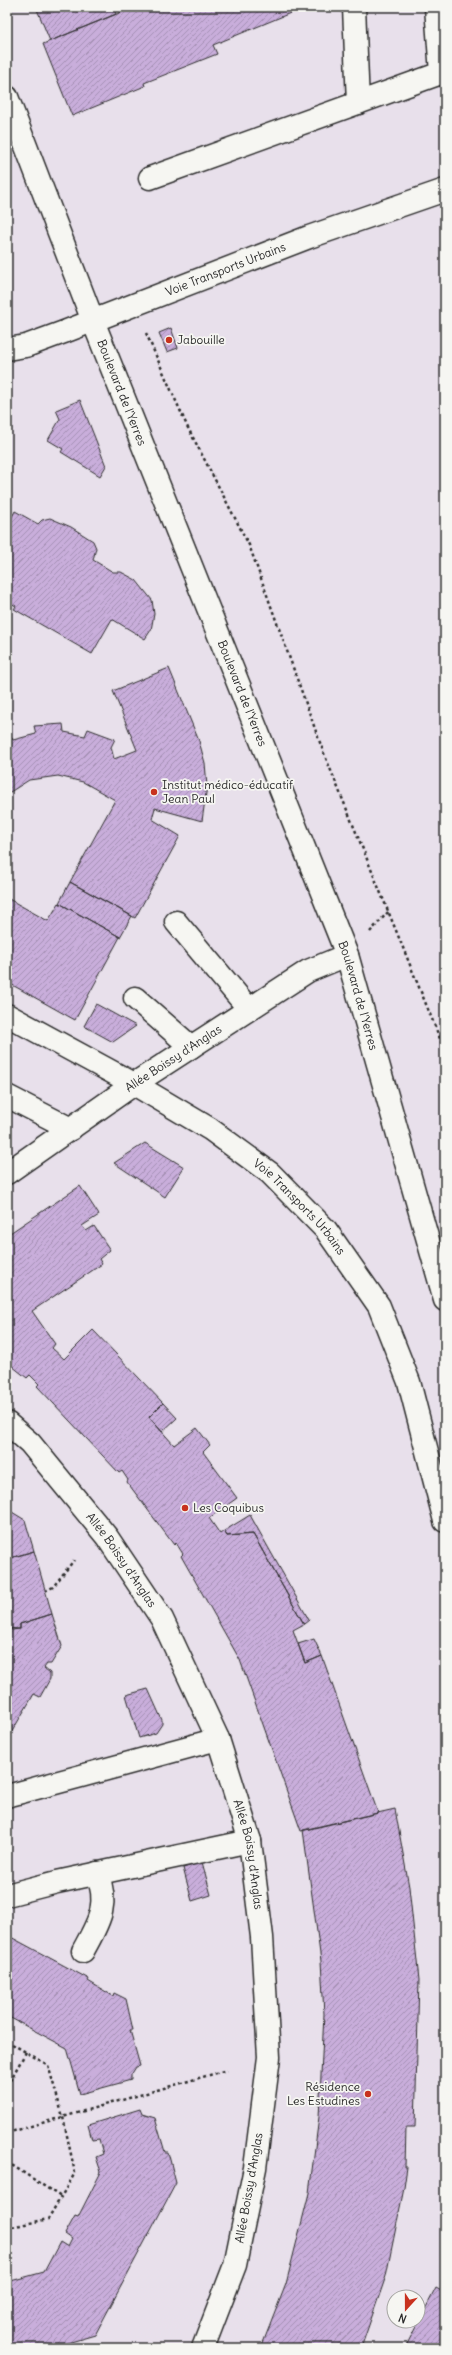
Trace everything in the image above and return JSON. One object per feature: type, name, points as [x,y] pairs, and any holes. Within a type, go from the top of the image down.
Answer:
[{"type":"street","points":[[354,7],[358,103]]},
{"type":"street","points":[[150,178],[441,73],[436,7]]},
{"type":"street","name":"Boulevard de l'Yerres","points":[[7,97],[93,322],[347,955],[445,1300]]},
{"type":"street","name":"Voie Transports Urbains","points":[[7,349],[26,346],[93,322],[309,237],[445,190]]},
{"type":"street","points":[[176,922],[250,1009]]},
{"type":"street","name":"Allée Boissy d'Anglas","points":[[7,1173],[134,1084],[308,971],[347,955]]},
{"type":"street","points":[[135,998],[192,1047]]},
{"type":"street","name":"Voie Transports Urbains","points":[[7,1015],[134,1084],[210,1129],[270,1173],[326,1230],[380,1306],[409,1382],[445,1520]]},
{"type":"street","points":[[7,1096],[71,1129]]},
{"type":"street","name":"Allée Boissy d'Anglas","points":[[7,1423],[30,1443],[107,1537],[158,1612],[218,1738],[250,1841],[262,1938],[269,2057],[256,2168],[235,2265],[203,2348]]},
{"type":"street","points":[[7,1796],[218,1738]]},
{"type":"street","points":[[7,1895],[250,1841]]},
{"type":"street","points":[[83,1951],[98,1923],[103,1906],[104,1890],[97,1874]]},
{"type":"path","points":[[134,306],[187,426],[249,545],[323,751],[445,1051]]},
{"type":"path","points":[[45,1591],[53,1587],[74,1560]]},
{"type":"path","points":[[7,2041],[48,2065],[63,2117],[76,2173],[48,2219],[7,2228]]},
{"type":"path","points":[[7,2086],[26,2052]]},
{"type":"path","points":[[7,2133],[227,2070]]},
{"type":"path","points":[[7,2162],[61,2197]]},
{"type":"building","points":[[36,7],[113,7],[116,14],[50,41]]},
{"type":"building","points":[[134,7],[305,7],[213,45],[217,54],[144,83],[145,86],[72,116],[43,44]]},
{"type":"building","name":"Jabouille","points":[[171,328],[178,348],[167,352],[159,333]]},
{"type":"building","points":[[80,400],[106,466],[100,476],[61,452],[63,449],[48,440],[60,419],[56,410]]},
{"type":"building","points":[[15,511],[38,524],[42,520],[50,518],[71,527],[93,541],[96,548],[93,560],[113,572],[121,572],[136,580],[152,600],[154,614],[151,630],[145,639],[112,619],[92,654],[14,609],[16,606],[7,601],[7,526]]},
{"type":"building","name":"Institut médico-éducatif Jean Paul","points":[[169,668],[199,741],[205,763],[207,786],[202,821],[155,808],[152,819],[180,836],[135,918],[70,882],[115,800],[83,782],[58,776],[29,780],[7,794],[7,734],[9,733],[13,740],[36,734],[34,726],[63,724],[64,732],[85,736],[88,729],[115,739],[111,747],[114,759],[137,750],[113,691]]},
{"type":"building","points":[[70,882],[132,916],[120,937],[59,903]]},
{"type":"building","points":[[7,898],[48,921],[59,903],[120,937],[75,1020],[7,982]]},
{"type":"building","points":[[96,1004],[136,1026],[113,1042],[84,1026]]},
{"type":"building","points":[[145,1143],[184,1167],[165,1197],[114,1163]]},
{"type":"building","name":"Les Coquibus","points":[[80,1186],[99,1215],[82,1226],[86,1231],[94,1226],[110,1250],[99,1259],[102,1264],[32,1311],[55,1344],[52,1348],[64,1359],[93,1330],[163,1403],[149,1417],[174,1445],[197,1428],[210,1445],[203,1452],[237,1498],[209,1518],[220,1534],[224,1531],[227,1536],[253,1534],[304,1624],[293,1630],[305,1663],[322,1656],[378,1813],[301,1831],[240,1660],[181,1556],[183,1554],[176,1543],[174,1545],[127,1482],[128,1480],[122,1471],[119,1473],[37,1386],[39,1384],[30,1375],[27,1378],[7,1362],[7,1235]]},
{"type":"building","points":[[163,1403],[177,1418],[162,1432],[149,1417]]},
{"type":"building","points":[[7,1509],[25,1520],[34,1551],[7,1559]]},
{"type":"building","points":[[250,1515],[309,1620],[304,1624],[253,1534],[227,1536],[224,1531]]},
{"type":"building","points":[[34,1551],[52,1614],[20,1624],[20,1629],[12,1630],[7,1628],[7,1559]]},
{"type":"building","points":[[52,1614],[62,1646],[51,1664],[47,1664],[44,1668],[50,1673],[50,1679],[40,1697],[34,1694],[7,1740],[7,1628],[20,1629],[20,1624]]},
{"type":"building","points":[[314,1639],[322,1656],[305,1663],[298,1644]]},
{"type":"building","points":[[148,1689],[162,1720],[162,1724],[156,1733],[139,1738],[126,1695]]},
{"type":"building","name":"Résidence Les Estudines","points":[[395,1809],[409,1887],[419,1980],[415,2127],[406,2127],[405,2167],[407,2167],[386,2276],[361,2348],[261,2348],[286,2284],[309,2193],[319,2117],[324,2014],[321,1961],[303,1830]]},
{"type":"building","points":[[202,1862],[211,1895],[192,1901],[183,1868]]},
{"type":"building","points":[[7,1935],[89,1979],[88,1981],[113,1996],[114,1993],[126,1999],[133,2030],[130,2030],[140,2066],[136,2067],[131,2075],[131,2080],[80,2094],[67,2048],[7,2016]]},
{"type":"building","points":[[140,2109],[142,2114],[155,2118],[165,2152],[168,2152],[176,2183],[95,2335],[50,2348],[8,2348],[7,2282],[44,2272],[60,2242],[68,2247],[72,2239],[65,2234],[75,2216],[78,2217],[101,2172],[96,2157],[103,2154],[99,2139],[92,2140],[88,2125]]},
{"type":"building","points":[[436,2288],[445,2293],[445,2348],[405,2348],[415,2329],[426,2329],[426,2307]]},
{"type":"place","name":"Jabouille","points":[[169,340]]},
{"type":"place","name":"Institut médico-éducatif Jean Paul","points":[[154,792]]},
{"type":"place","name":"Les Coquibus","points":[[185,1508]]},
{"type":"place","name":"Résidence Les Estudines","points":[[368,2094]]}]
